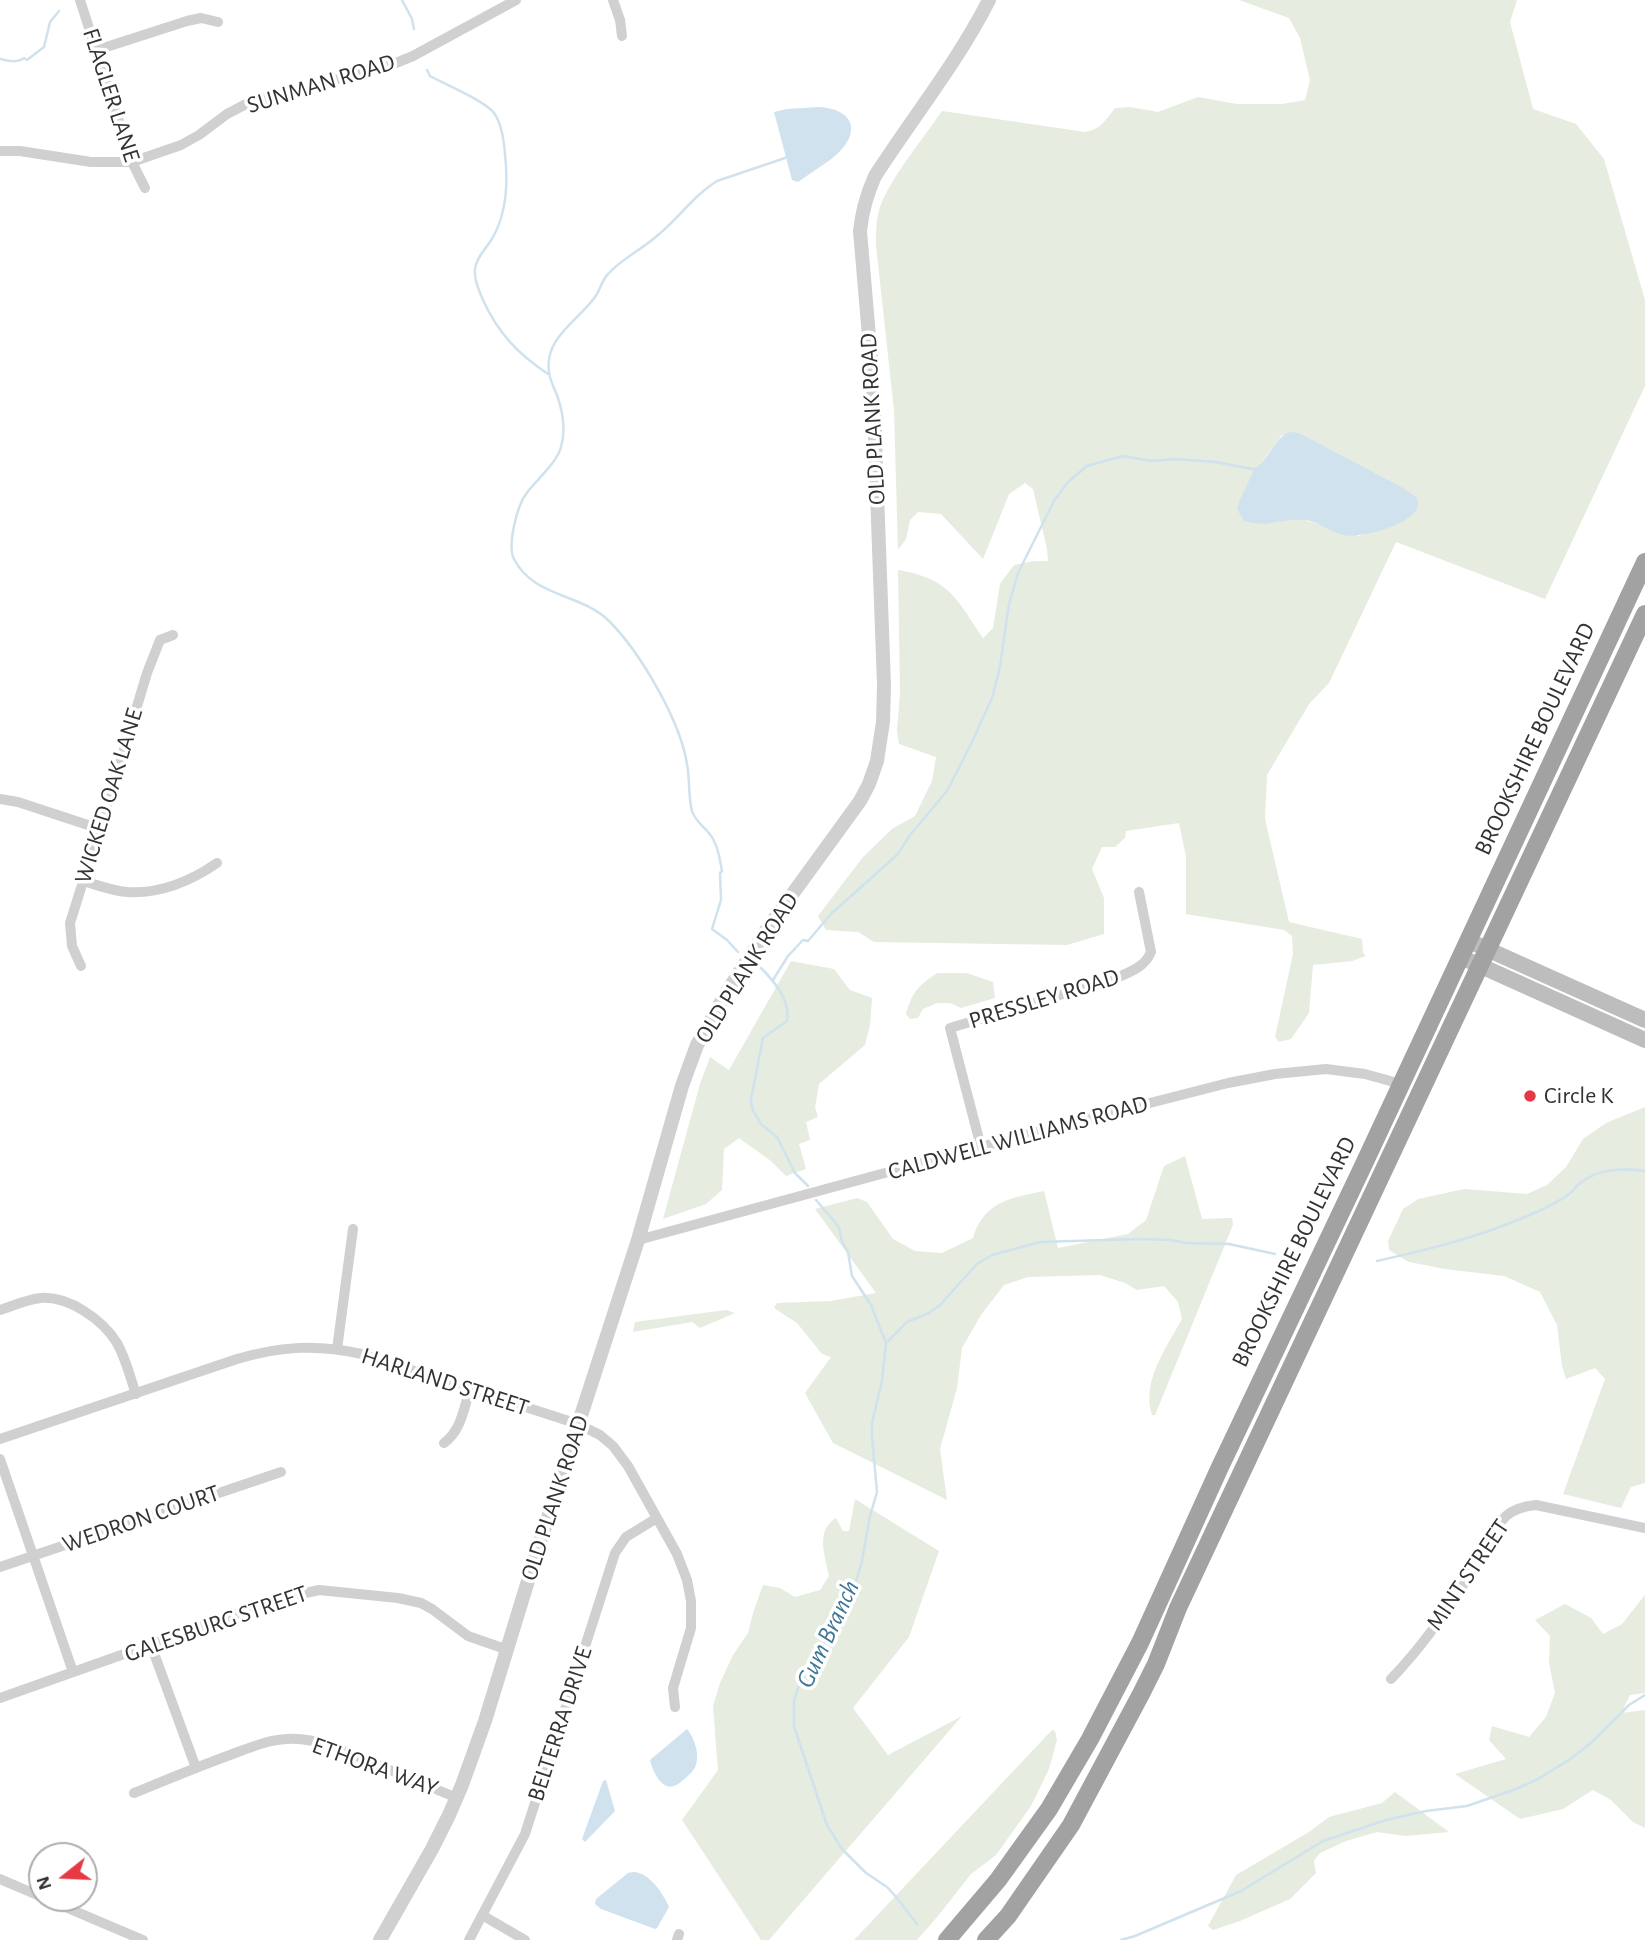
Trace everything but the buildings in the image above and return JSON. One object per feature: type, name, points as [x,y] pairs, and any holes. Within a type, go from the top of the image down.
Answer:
[{"type":"highway","name":"BROOKSHIRE BOULEVARD","points":[[947,1940],[998,1880],[1049,1810],[1140,1643],[1645,562]]},
{"type":"highway","points":[[1592,727],[1587,720],[1589,706],[1617,638],[1637,579]]},
{"type":"highway","name":"BROOKSHIRE BOULEVARD","points":[[986,1940],[1008,1916],[1071,1825],[1156,1664],[1178,1608],[1645,614]]},
{"type":"highway","points":[[1543,830],[1552,795],[1578,731],[1573,718]]},
{"type":"highway","points":[[1425,1084],[1417,1072],[1438,1025],[1441,1000]]},
{"type":"highway","points":[[1355,1231],[1380,1146],[1403,1097],[1402,1084]]},
{"type":"main road","points":[[1465,949],[1645,1020]]},
{"type":"main road","points":[[1484,957],[1645,1040]]},
{"type":"street","name":"FLAGLER LANE","points":[[80,0],[132,162],[145,188]]},
{"type":"street","name":"SUNMAN ROAD","points":[[0,151],[20,151],[91,162],[132,162],[181,145],[248,103],[391,65],[413,56],[516,0]]},
{"type":"street","points":[[613,0],[622,36]]},
{"type":"street","name":"OLD PLANK ROAD","points":[[380,1940],[432,1849],[457,1798],[485,1721],[697,1045],[766,929],[860,801],[877,761],[883,722],[884,685],[873,383],[861,218],[875,176],[962,49],[989,0]]},
{"type":"street","points":[[97,50],[201,18],[218,22]]},
{"type":"street","name":"WICKED OAK LANE","points":[[80,966],[72,946],[69,923],[147,673],[160,640],[173,635]]},
{"type":"street","points":[[0,799],[18,802],[100,829]]},
{"type":"street","points":[[83,881],[125,892],[160,890],[200,874],[217,863]]},
{"type":"street","name":"PRESSLEY ROAD","points":[[981,1147],[950,1028],[1116,978],[1140,966],[1151,952],[1139,892]]},
{"type":"street","name":"CALDWELL WILLIAMS ROAD","points":[[638,1240],[1228,1083],[1275,1074],[1336,1070],[1365,1074],[1402,1084]]},
{"type":"street","points":[[337,1349],[353,1229]]},
{"type":"street","points":[[0,1310],[43,1298],[65,1300],[81,1308],[110,1334],[117,1344],[136,1394]]},
{"type":"street","name":"HARLAND STREET","points":[[0,1439],[237,1359],[269,1350],[294,1347],[337,1349],[378,1359],[578,1424],[600,1435],[613,1446],[628,1466],[677,1554],[687,1580],[691,1601],[691,1628],[673,1688],[675,1707]]},
{"type":"street","points":[[444,1443],[452,1438],[457,1430],[470,1389]]},
{"type":"street","points":[[0,1460],[73,1672]]},
{"type":"street","name":"WEDRON COURT","points":[[0,1567],[281,1472]]},
{"type":"street","name":"MINT STREET","points":[[1391,1679],[1439,1621],[1498,1526],[1513,1510],[1536,1505],[1645,1528]]},
{"type":"street","name":"BELTERRA DRIVE","points":[[469,1940],[525,1834],[615,1553],[626,1537],[657,1518]]},
{"type":"street","name":"GALESBURG STREET","points":[[0,1698],[279,1599],[319,1590],[421,1603],[468,1636],[508,1650]]},
{"type":"street","points":[[151,1645],[196,1768]]},
{"type":"street","name":"ETHORA WAY","points":[[134,1793],[266,1743],[286,1739],[306,1740],[335,1747],[457,1798]]},
{"type":"street","points":[[0,1879],[28,1891]]},
{"type":"street","points":[[76,1912],[142,1940]]},
{"type":"street","points":[[482,1915],[525,1940]]},
{"type":"shaded area","points":[[1239,0],[1517,0],[1510,22],[1533,109],[1576,124],[1604,159],[1645,300],[1645,386],[1545,599],[1396,542],[1329,683],[1309,704],[1267,775],[1265,819],[1289,922],[1362,939],[1363,953],[1366,956],[1352,961],[1313,965],[1309,1013],[1291,1039],[1279,1042],[1275,1037],[1293,954],[1292,936],[1284,930],[1186,914],[1186,857],[1179,823],[1126,831],[1125,838],[1115,847],[1102,847],[1092,869],[1104,898],[1104,934],[1067,945],[874,942],[858,932],[826,930],[818,916],[863,857],[892,829],[915,816],[932,781],[936,757],[899,744],[898,570],[929,579],[950,592],[983,638],[993,628],[1000,584],[1014,565],[1048,561],[1033,489],[1025,483],[1009,494],[983,559],[941,514],[918,512],[910,520],[906,539],[898,550],[894,411],[876,245],[878,216],[885,195],[942,111],[1085,132],[1099,127],[1115,108],[1130,107],[1158,112],[1198,97],[1237,104],[1282,104],[1305,100],[1310,80],[1300,38],[1289,18]],"holes":[[[1282,435],[1406,519],[1359,536],[1301,519],[1263,524],[1257,468]]]},
{"type":"shaded area","points":[[791,961],[834,969],[850,990],[872,998],[865,1045],[819,1084],[815,1107],[818,1117],[806,1122],[810,1140],[799,1144],[806,1169],[786,1176],[771,1161],[739,1138],[724,1149],[722,1190],[706,1204],[663,1219],[710,1057],[729,1070]]},
{"type":"shaded area","points":[[937,973],[967,973],[993,982],[995,998],[961,1008],[950,1003],[937,1003],[923,1009],[918,1018],[910,1019],[906,1014],[911,1000],[921,985]]},
{"type":"shaded area","points":[[1645,1107],[1645,1483],[1631,1487],[1621,1508],[1563,1494],[1605,1379],[1595,1368],[1566,1379],[1557,1325],[1540,1292],[1504,1276],[1409,1262],[1389,1250],[1388,1241],[1403,1209],[1418,1199],[1464,1189],[1527,1194],[1547,1185],[1566,1167],[1583,1139],[1606,1123]]},
{"type":"shaded area","points":[[1185,1156],[1202,1219],[1232,1218],[1233,1225],[1155,1415],[1152,1415],[1150,1402],[1153,1377],[1182,1319],[1178,1302],[1164,1286],[1137,1290],[1100,1275],[1028,1277],[1004,1285],[981,1315],[962,1348],[957,1388],[940,1449],[947,1500],[833,1443],[805,1393],[831,1357],[822,1354],[797,1323],[774,1308],[777,1303],[831,1301],[876,1293],[815,1209],[857,1198],[867,1202],[893,1239],[915,1251],[942,1253],[973,1238],[984,1216],[1000,1203],[1044,1191],[1058,1248],[1128,1234],[1146,1220],[1164,1166]]},
{"type":"shaded area","points":[[726,1310],[735,1313],[700,1328],[692,1322],[633,1332],[635,1322]]},
{"type":"shaded area","points":[[855,1499],[939,1551],[909,1637],[853,1708],[888,1755],[962,1716],[769,1940],[761,1940],[682,1820],[718,1770],[713,1706],[733,1655],[748,1633],[763,1585],[780,1588],[795,1597],[820,1590],[829,1576],[823,1544],[825,1530],[836,1518],[843,1531],[849,1531]]},
{"type":"shaded area","points":[[1645,1595],[1645,1693],[1630,1695],[1621,1713],[1645,1710],[1645,1828],[1633,1822],[1611,1800],[1593,1790],[1563,1809],[1520,1819],[1455,1774],[1506,1759],[1489,1740],[1492,1726],[1529,1737],[1546,1717],[1555,1693],[1549,1663],[1550,1636],[1535,1620],[1565,1604],[1591,1618],[1603,1634],[1622,1624]]},
{"type":"shaded area","points":[[1052,1730],[1055,1731],[1057,1740],[1049,1769],[1031,1806],[996,1855],[971,1874],[917,1940],[854,1940]]},
{"type":"shaded area","points":[[1395,1792],[1449,1832],[1405,1836],[1377,1832],[1346,1841],[1320,1853],[1314,1861],[1316,1873],[1290,1899],[1213,1930],[1208,1926],[1236,1875],[1309,1832],[1329,1817],[1382,1803]]},
{"type":"water","points":[[819,107],[842,113],[851,126],[851,134],[840,152],[798,182],[792,180],[774,112]]},
{"type":"water","points":[[1289,432],[1299,433],[1403,488],[1417,498],[1415,511],[1391,527],[1350,536],[1308,521],[1289,520],[1266,524],[1244,521],[1237,509],[1255,468],[1279,439]]},
{"type":"water","points":[[687,1729],[696,1746],[696,1765],[690,1774],[670,1787],[657,1777],[650,1760]]},
{"type":"water","points":[[606,1780],[615,1811],[585,1842],[582,1839],[603,1781]]},
{"type":"water","points":[[633,1872],[650,1879],[669,1907],[655,1929],[601,1909],[595,1904],[596,1899],[628,1873]]},
{"type":"waterway","points":[[402,0],[414,29]]},
{"type":"waterway","points":[[0,59],[27,60],[44,47],[50,22],[59,11]]},
{"type":"waterway","points":[[427,70],[430,76],[489,108],[499,122],[506,164],[505,196],[498,227],[480,256],[475,277],[483,300],[502,333],[527,359],[548,374]]},
{"type":"waterway","points":[[738,952],[712,929],[721,900],[722,871],[719,856],[712,837],[692,811],[683,746],[657,688],[633,650],[609,621],[585,605],[533,581],[514,559],[512,545],[516,516],[523,500],[555,459],[563,441],[562,414],[550,378],[549,365],[555,342],[597,294],[606,276],[658,235],[709,187],[717,181],[788,157]]},
{"type":"waterway","points":[[773,980],[788,956],[803,940],[808,941],[831,914],[898,854],[910,835],[947,791],[992,698],[1000,667],[1009,604],[1018,573],[1054,501],[1068,482],[1087,466],[1123,456],[1151,461],[1175,459],[1215,462],[1258,470]]},
{"type":"waterway","name":"Gum Branch","points":[[760,967],[780,991],[788,1013],[787,1021],[763,1038],[751,1099],[752,1109],[761,1124],[777,1137],[795,1173],[808,1186]]},
{"type":"waterway","points":[[1377,1261],[1461,1240],[1510,1223],[1554,1203],[1570,1194],[1586,1179],[1602,1172],[1645,1171]]},
{"type":"waterway","name":"Gum Branch","points":[[816,1200],[839,1227],[842,1242],[848,1252],[852,1276],[871,1305],[886,1343],[882,1381],[872,1423],[877,1492],[862,1561],[844,1612],[800,1682],[794,1701],[794,1726],[827,1825],[842,1849],[866,1873],[887,1887],[917,1924]]},
{"type":"waterway","points":[[886,1343],[907,1322],[940,1305],[977,1264],[992,1255],[1040,1242],[1171,1240],[1229,1244],[1275,1254]]},
{"type":"waterway","points":[[1121,1940],[1241,1891],[1323,1841],[1386,1820],[1467,1806],[1538,1779],[1572,1758],[1629,1705],[1645,1695]]},
{"type":"place","name":"Circle K","points":[[1530,1096]]}]
